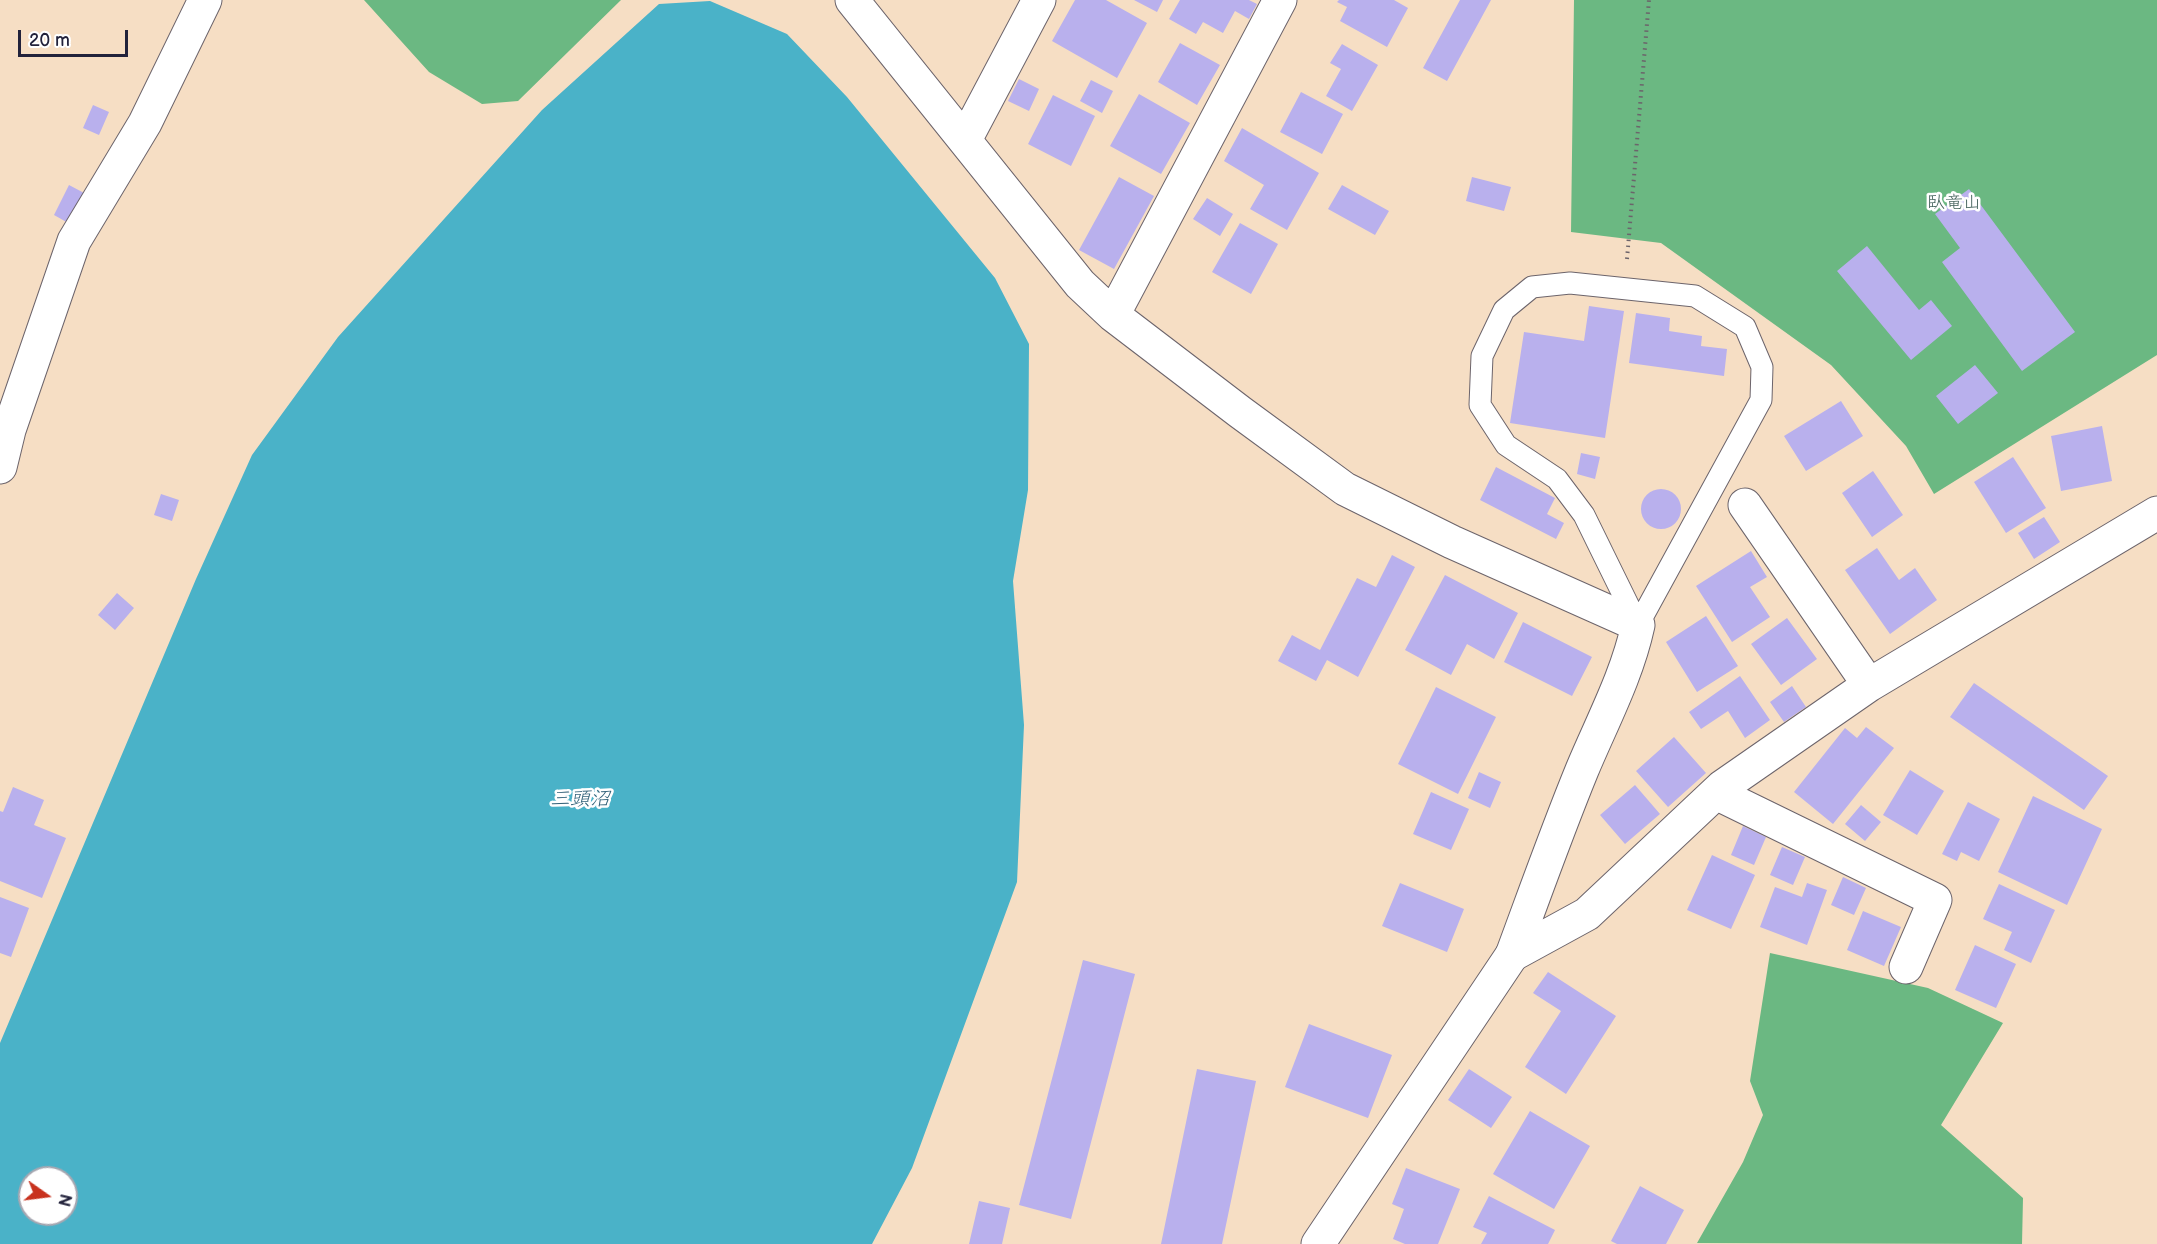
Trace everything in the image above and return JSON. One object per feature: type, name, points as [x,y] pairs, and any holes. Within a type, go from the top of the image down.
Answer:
[{"type":"street","points":[[0,467],[9,430],[74,241],[145,123],[205,0]]},
{"type":"street","points":[[852,0],[1080,284],[1113,315],[1346,489],[1452,542],[1638,625],[1633,651],[1620,686],[1582,772],[1512,955],[1318,1244]]},
{"type":"street","points":[[965,140],[1039,0]]},
{"type":"street","points":[[1113,315],[1280,0]]},
{"type":"street","points":[[1745,505],[1869,685]]},
{"type":"street","points":[[1512,955],[1587,914],[1716,793],[1869,685],[2157,513]]},
{"type":"street","points":[[1716,793],[1935,900],[1906,967]]},
{"type":"lane","points":[[1570,283],[1695,296],[1745,327],[1762,367],[1761,400],[1638,625],[1584,515],[1557,479],[1506,445],[1480,405],[1482,356],[1504,310],[1532,287],[1570,283]]},
{"type":"path","points":[[1625,288],[1649,0]]},
{"type":"green space","points":[[364,0],[621,0],[518,101],[482,104],[429,72]]},
{"type":"green space","name":"臥竜山","points":[[1574,0],[2157,0],[2157,355],[1934,494],[1906,446],[1831,365],[1661,243],[1571,232]]},
{"type":"green space","points":[[1770,953],[1928,988],[2003,1023],[1941,1125],[2023,1198],[2022,1244],[1697,1243],[1743,1162],[1763,1115],[1750,1081]]},
{"type":"water","name":"三頭沼","points":[[710,1],[787,34],[847,97],[995,278],[1029,344],[1028,490],[1013,581],[1024,725],[1017,882],[912,1168],[872,1244],[0,1244],[0,1043],[196,579],[252,455],[338,337],[542,110],[659,4]]},
{"type":"building","points":[[1075,0],[1106,0],[1147,23],[1117,78],[1052,41]]},
{"type":"building","points":[[1134,0],[1163,0],[1157,12]]},
{"type":"building","points":[[1180,0],[1249,0],[1257,4],[1249,19],[1235,11],[1223,33],[1203,22],[1196,34],[1169,19]]},
{"type":"building","points":[[1339,0],[1394,0],[1408,8],[1387,47],[1340,21],[1347,7],[1337,2]]},
{"type":"building","points":[[1460,0],[1491,0],[1447,81],[1423,68]]},
{"type":"building","points":[[1180,43],[1220,65],[1197,105],[1158,82]]},
{"type":"building","points":[[1342,44],[1378,65],[1352,111],[1326,96],[1341,69],[1330,63]]},
{"type":"building","points":[[1019,79],[1039,89],[1029,111],[1008,101]]},
{"type":"building","points":[[1091,80],[1113,91],[1102,113],[1080,101]]},
{"type":"building","points":[[1301,92],[1343,114],[1322,154],[1280,132]]},
{"type":"building","points":[[1139,94],[1190,123],[1161,174],[1110,146]]},
{"type":"building","points":[[1053,95],[1095,116],[1071,166],[1028,144]]},
{"type":"building","points":[[93,105],[109,112],[99,135],[83,128]]},
{"type":"building","points":[[1242,128],[1319,173],[1287,230],[1250,209],[1264,185],[1224,161]]},
{"type":"building","points":[[1119,177],[1154,196],[1114,269],[1079,250]]},
{"type":"building","points":[[1472,177],[1511,187],[1504,211],[1466,201]]},
{"type":"building","points":[[69,185],[86,194],[70,224],[54,215]]},
{"type":"building","points":[[1342,185],[1389,211],[1375,235],[1328,209]]},
{"type":"building","points":[[1969,189],[2075,332],[2022,371],[1942,262],[1960,248],[1935,214]]},
{"type":"building","points":[[1207,198],[1233,214],[1220,236],[1193,219]]},
{"type":"building","points":[[1240,223],[1278,244],[1251,294],[1212,272]]},
{"type":"building","points":[[1867,246],[1919,310],[1931,300],[1952,326],[1911,360],[1837,271]]},
{"type":"building","points":[[1589,306],[1624,311],[1605,438],[1510,423],[1524,332],[1584,341]]},
{"type":"building","points":[[1636,313],[1670,318],[1669,331],[1702,336],[1701,346],[1727,349],[1724,376],[1629,363]]},
{"type":"building","points":[[1975,365],[1998,393],[1958,424],[1936,396]]},
{"type":"building","points":[[1841,401],[1863,436],[1806,471],[1784,436]]},
{"type":"building","points":[[2102,426],[2112,481],[2061,491],[2051,436]]},
{"type":"building","points":[[1581,453],[1600,457],[1595,479],[1577,474]]},
{"type":"building","points":[[2013,457],[2046,508],[2006,533],[1974,482]]},
{"type":"building","points":[[1496,467],[1555,498],[1547,514],[1564,523],[1556,539],[1480,500]]},
{"type":"building","points":[[1873,471],[1903,515],[1872,537],[1842,493]]},
{"type":"building","points":[[1661,489],[1669,490],[1675,495],[1680,501],[1680,517],[1675,523],[1669,528],[1661,529],[1653,528],[1647,523],[1642,517],[1641,509],[1642,501],[1647,495],[1653,490]]},
{"type":"building","points":[[161,494],[179,500],[172,521],[154,515]]},
{"type":"building","points":[[2044,517],[2060,542],[2034,559],[2018,533]]},
{"type":"building","points":[[1877,548],[1899,580],[1915,568],[1937,600],[1890,634],[1845,570]]},
{"type":"building","points":[[1751,551],[1767,577],[1750,587],[1770,617],[1732,642],[1696,586]]},
{"type":"building","points":[[1392,555],[1415,567],[1358,677],[1327,660],[1316,681],[1278,661],[1292,635],[1320,650],[1357,578],[1376,587]]},
{"type":"building","points":[[1445,575],[1518,613],[1494,659],[1467,644],[1451,675],[1405,650]]},
{"type":"building","points":[[117,593],[134,608],[115,630],[98,615]]},
{"type":"building","points":[[1706,616],[1738,666],[1697,692],[1666,642]]},
{"type":"building","points":[[1787,618],[1817,659],[1781,685],[1751,644]]},
{"type":"building","points":[[1523,622],[1592,657],[1572,696],[1504,662]]},
{"type":"building","points":[[1740,676],[1770,720],[1745,738],[1728,711],[1701,729],[1689,712]]},
{"type":"building","points":[[1974,683],[2108,776],[2084,810],[1950,717]]},
{"type":"building","points":[[1792,686],[1806,707],[1784,722],[1770,702]]},
{"type":"building","points":[[1436,687],[1496,717],[1458,794],[1398,764]]},
{"type":"building","points":[[1866,727],[1894,748],[1833,824],[1794,792],[1845,728],[1857,738]]},
{"type":"building","points":[[1674,737],[1706,773],[1668,807],[1636,771]]},
{"type":"building","points":[[1910,770],[1944,791],[1917,835],[1883,815]]},
{"type":"building","points":[[1479,772],[1501,782],[1490,808],[1468,798]]},
{"type":"building","points":[[1635,785],[1660,814],[1625,844],[1600,815]]},
{"type":"building","points":[[13,787],[44,800],[34,825],[66,838],[42,898],[0,881],[0,811],[3,812]]},
{"type":"building","points":[[1431,792],[1469,809],[1451,850],[1413,834]]},
{"type":"building","points":[[2033,796],[2102,829],[2067,905],[1998,872]]},
{"type":"building","points":[[1968,802],[2000,819],[1979,861],[1961,852],[1957,861],[1942,854]]},
{"type":"building","points":[[1861,805],[1881,822],[1865,841],[1845,824]]},
{"type":"building","points":[[1743,826],[1766,837],[1754,865],[1731,855]]},
{"type":"building","points":[[1782,847],[1805,857],[1793,885],[1770,875]]},
{"type":"building","points":[[1712,855],[1755,875],[1731,929],[1687,910]]},
{"type":"building","points":[[1843,877],[1866,888],[1854,915],[1831,905]]},
{"type":"building","points":[[1400,883],[1464,909],[1447,952],[1382,926]]},
{"type":"building","points":[[1807,883],[1827,890],[1807,945],[1760,927],[1775,887],[1802,897]]},
{"type":"building","points":[[1999,884],[2055,910],[2031,963],[2004,950],[2012,932],[1983,919]]},
{"type":"building","points":[[0,897],[29,908],[11,957],[0,953]]},
{"type":"building","points":[[1863,911],[1901,927],[1884,966],[1847,950]]},
{"type":"building","points":[[1975,945],[2016,964],[1996,1008],[1955,990]]},
{"type":"building","points":[[1083,960],[1135,974],[1071,1219],[1019,1205]]},
{"type":"building","points":[[1548,972],[1616,1016],[1566,1094],[1525,1067],[1561,1011],[1533,993]]},
{"type":"building","points":[[1309,1024],[1392,1055],[1368,1118],[1285,1087]]},
{"type":"building","points":[[1197,1069],[1256,1081],[1222,1244],[1161,1244]]},
{"type":"building","points":[[1469,1069],[1512,1097],[1491,1128],[1448,1100]]},
{"type":"building","points":[[1530,1111],[1590,1146],[1554,1209],[1493,1174]]},
{"type":"building","points":[[1406,1168],[1460,1189],[1438,1244],[1405,1244],[1393,1239],[1404,1209],[1392,1204]]},
{"type":"building","points":[[1640,1186],[1684,1210],[1666,1244],[1617,1244],[1611,1241]]},
{"type":"building","points":[[1489,1196],[1555,1230],[1548,1244],[1481,1244],[1487,1233],[1473,1227]]},
{"type":"building","points":[[979,1201],[1010,1208],[1002,1244],[969,1244]]}]
